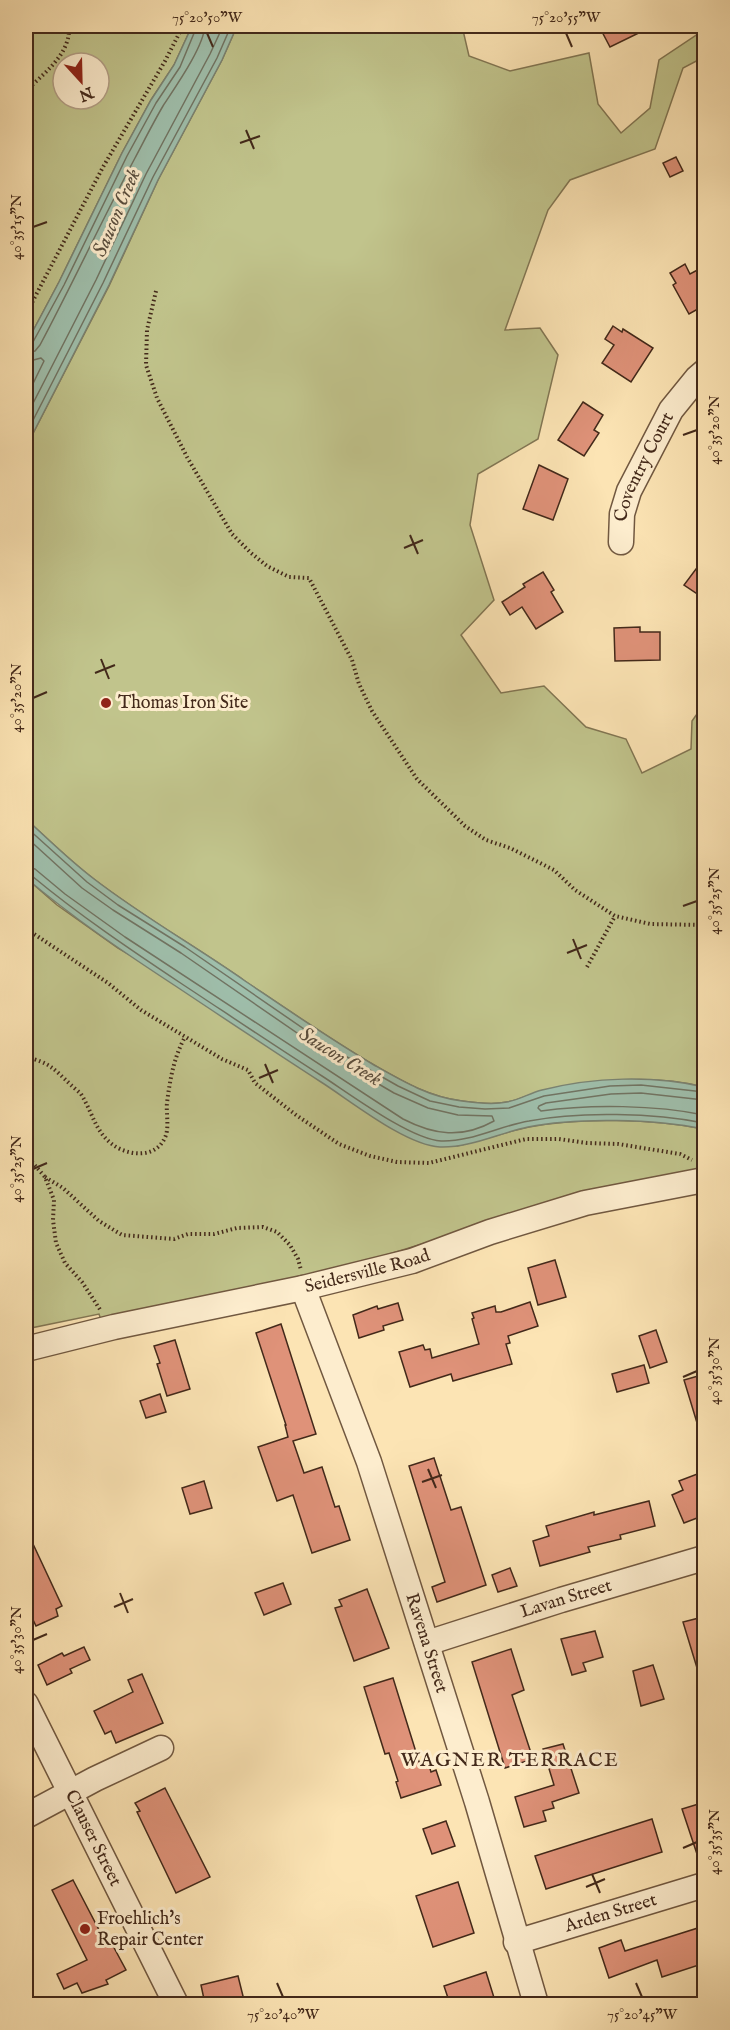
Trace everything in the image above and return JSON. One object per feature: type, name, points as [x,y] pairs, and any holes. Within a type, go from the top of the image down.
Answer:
[{"type":"street","name":"Coventry Court","points":[[621,542],[622,514],[629,491],[671,410],[697,378],[705,372]]},
{"type":"street","name":"Seidersville Road","points":[[26,1349],[104,1324],[303,1282],[412,1262],[490,1232],[699,1171]]},
{"type":"street","name":"Ravena Street","points":[[303,1282],[369,1462],[477,1802],[516,1942],[536,2004]]},
{"type":"street","name":"Lavan Street","points":[[427,1643],[561,1600],[705,1558]]},
{"type":"street","name":"Clauser Street","points":[[26,1704],[176,2004]]},
{"type":"street","points":[[26,1816],[95,1779],[161,1748]]},
{"type":"street","name":"Arden Street","points":[[516,1942],[705,1885]]},
{"type":"path","points":[[26,91],[53,64],[66,47],[69,26]]},
{"type":"path","points":[[26,314],[103,167],[183,26]]},
{"type":"path","points":[[156,291],[147,330],[146,365],[162,408],[187,457],[232,534],[267,566],[289,577],[309,578],[352,660],[359,684],[372,711],[417,779],[465,826],[486,840],[510,848],[554,870],[575,890],[615,916],[650,924],[705,925]]},
{"type":"path","points":[[587,967],[615,916]]},
{"type":"path","points":[[26,932],[30,932],[108,984],[141,1010],[222,1059],[248,1070],[255,1083],[296,1115],[339,1144],[388,1160],[429,1163],[526,1139],[559,1139],[618,1144],[680,1154],[699,1171]]},
{"type":"path","points":[[26,1057],[46,1062],[80,1093],[102,1136],[113,1145],[126,1151],[143,1154],[158,1148],[166,1134],[167,1102],[175,1058],[185,1037]]},
{"type":"path","points":[[26,1155],[45,1177],[63,1188],[99,1221],[122,1235],[174,1239],[188,1234],[214,1234],[237,1228],[263,1227],[277,1232],[294,1252],[303,1282]]},
{"type":"path","points":[[45,1177],[54,1200],[53,1220],[57,1243],[65,1263],[82,1282],[104,1324]]},
{"type":"green space","points":[[26,26],[192,26],[174,65],[151,100],[122,153],[26,344]]},
{"type":"green space","points":[[237,26],[462,26],[469,56],[510,71],[589,53],[598,104],[621,133],[650,108],[659,60],[704,30],[704,57],[683,68],[655,149],[570,180],[548,210],[505,330],[540,328],[558,355],[538,439],[478,474],[470,525],[494,600],[461,635],[501,693],[544,686],[586,727],[626,739],[642,773],[691,749],[692,721],[704,704],[704,1087],[665,1081],[606,1081],[546,1090],[512,1101],[490,1104],[450,1099],[416,1088],[341,1045],[112,893],[26,819],[26,447],[109,286],[158,180],[222,60]]},
{"type":"green space","points":[[26,878],[57,905],[118,948],[457,1146],[520,1129],[549,1124],[593,1121],[663,1123],[704,1129],[704,1170],[580,1196],[320,1275],[101,1320],[99,1314],[26,1329]]},
{"type":"water","name":"Saucon Creek","points":[[192,26],[237,26],[222,60],[158,180],[109,285],[26,447],[26,344],[122,153],[151,100],[174,65]]},
{"type":"water","name":"Saucon Creek","points":[[26,819],[112,893],[341,1045],[416,1088],[450,1099],[490,1104],[511,1101],[538,1091],[582,1082],[644,1079],[684,1083],[704,1087],[704,1129],[616,1120],[528,1127],[451,1147],[440,1147],[411,1139],[379,1121],[138,961],[44,893],[26,878]]},
{"type":"building","points":[[599,26],[653,26],[610,47]]},
{"type":"building","points":[[676,157],[683,171],[670,177],[663,163]]},
{"type":"building","points":[[685,264],[690,274],[705,266],[705,305],[689,314],[673,285],[676,283],[670,273]]},
{"type":"building","points":[[613,326],[622,332],[623,329],[653,348],[631,382],[602,363],[614,345],[605,339]]},
{"type":"building","points":[[583,402],[603,415],[594,430],[599,433],[584,456],[558,440]]},
{"type":"building","points":[[539,465],[568,479],[553,520],[523,509]]},
{"type":"building","points":[[705,557],[705,599],[684,585]]},
{"type":"building","points":[[543,572],[563,612],[536,629],[522,607],[510,615],[502,602],[525,587],[523,584]]},
{"type":"building","points":[[640,627],[640,632],[660,632],[660,660],[615,661],[614,628]]},
{"type":"building","points":[[555,1260],[566,1297],[538,1305],[528,1268]]},
{"type":"building","points":[[530,1302],[538,1326],[508,1336],[510,1343],[506,1344],[512,1364],[453,1381],[451,1374],[410,1387],[399,1352],[423,1345],[425,1350],[430,1349],[432,1358],[479,1344],[472,1313],[495,1306],[496,1312],[501,1312]]},
{"type":"building","points":[[398,1303],[403,1320],[383,1326],[384,1330],[359,1338],[353,1315],[377,1306],[378,1309]]},
{"type":"building","points":[[281,1324],[316,1434],[293,1441],[304,1473],[322,1467],[335,1507],[339,1506],[350,1540],[312,1553],[293,1495],[277,1501],[258,1447],[288,1437],[256,1333]]},
{"type":"building","points":[[656,1330],[667,1362],[650,1368],[639,1336]]},
{"type":"building","points":[[175,1340],[190,1389],[167,1396],[154,1346]]},
{"type":"building","points":[[644,1365],[649,1383],[617,1392],[612,1374]]},
{"type":"building","points":[[705,1374],[705,1436],[701,1436],[684,1380]]},
{"type":"building","points":[[160,1394],[166,1412],[146,1418],[140,1401]]},
{"type":"building","points":[[434,1458],[451,1510],[461,1507],[486,1585],[437,1602],[432,1587],[445,1582],[409,1466]]},
{"type":"building","points":[[705,1471],[705,1515],[684,1523],[672,1495],[683,1490],[679,1481]]},
{"type":"building","points":[[204,1481],[212,1508],[190,1514],[182,1488]]},
{"type":"building","points":[[649,1501],[655,1526],[620,1535],[621,1539],[588,1547],[590,1552],[540,1566],[533,1541],[549,1536],[546,1526],[594,1512],[594,1515]]},
{"type":"building","points":[[26,1529],[62,1606],[56,1609],[58,1616],[36,1626],[26,1605]]},
{"type":"building","points":[[510,1568],[517,1586],[498,1592],[492,1575]]},
{"type":"building","points":[[283,1583],[291,1604],[264,1615],[255,1593]]},
{"type":"building","points":[[367,1589],[389,1648],[354,1661],[335,1608],[342,1606],[339,1600]]},
{"type":"building","points":[[699,1618],[705,1635],[705,1681],[701,1681],[683,1622]]},
{"type":"building","points":[[595,1631],[603,1657],[583,1663],[586,1671],[572,1675],[561,1639]]},
{"type":"building","points":[[84,1647],[90,1660],[70,1669],[72,1673],[47,1685],[38,1665],[62,1653],[64,1656]]},
{"type":"building","points":[[511,1649],[524,1690],[512,1695],[533,1759],[505,1768],[472,1662]]},
{"type":"building","points":[[653,1665],[664,1699],[641,1706],[633,1671]]},
{"type":"building","points":[[142,1674],[163,1723],[116,1743],[111,1731],[105,1734],[94,1711],[133,1692],[128,1680]]},
{"type":"building","points":[[393,1678],[420,1765],[428,1762],[431,1772],[436,1770],[441,1785],[401,1798],[389,1753],[385,1754],[364,1687]]},
{"type":"building","points":[[563,1744],[579,1793],[552,1802],[554,1808],[543,1811],[546,1821],[524,1827],[515,1797],[554,1785],[543,1749]]},
{"type":"building","points":[[165,1788],[210,1877],[176,1893],[137,1812],[140,1811],[135,1803]]},
{"type":"building","points":[[705,1802],[705,1868],[702,1869],[682,1809]]},
{"type":"building","points":[[652,1819],[662,1852],[546,1889],[535,1856]]},
{"type":"building","points":[[446,1821],[455,1846],[432,1854],[423,1829]]},
{"type":"building","points":[[73,1880],[108,1947],[112,1944],[126,1970],[106,1980],[108,1984],[82,1993],[77,1983],[64,1989],[57,1974],[87,1960],[52,1890]]},
{"type":"building","points":[[458,1882],[474,1933],[433,1947],[416,1896]]},
{"type":"building","points":[[701,1927],[705,1935],[705,1963],[662,1977],[657,1960],[609,1978],[599,1948],[621,1940],[625,1951]]},
{"type":"building","points":[[486,1972],[496,2004],[450,2004],[444,1986]]},
{"type":"building","points":[[238,1976],[245,2004],[205,2004],[201,1985]]},
{"type":"place","name":"Thomas Iron Site","points":[[106,703]]},
{"type":"place","name":"Froehlich's Repair Center","points":[[85,1929]]},
{"type":"district","name":"WAGNER TERRACE","points":[[510,1760]]}]
